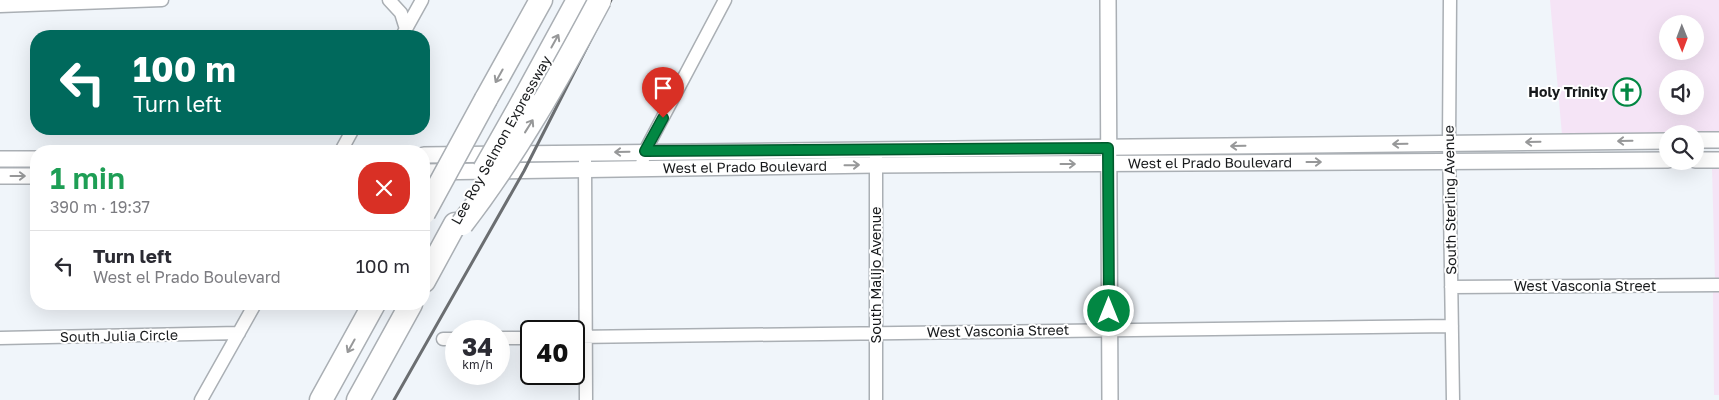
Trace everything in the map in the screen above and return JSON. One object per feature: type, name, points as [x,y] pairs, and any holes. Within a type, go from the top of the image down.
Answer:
[{"type":"highway","points":[[529,22],[536,0]]},
{"type":"highway","points":[[430,202],[541,0]]},
{"type":"highway","name":"Lee Roy Selmon Expressway","points":[[430,271],[578,0]]},
{"type":"highway","points":[[455,228],[493,182],[529,126],[600,0]]},
{"type":"highway","points":[[321,400],[371,310]]},
{"type":"highway","points":[[358,400],[408,310]]},
{"type":"street","points":[[15,0],[31,5]]},
{"type":"street","points":[[0,6],[162,0]]},
{"type":"street","points":[[389,0],[401,14],[404,30]]},
{"type":"street","points":[[406,30],[422,0]]},
{"type":"street","points":[[641,168],[645,151],[725,0]]},
{"type":"street","points":[[1108,0],[1110,400]]},
{"type":"street","name":"South Sterling Avenue","points":[[1450,0],[1449,143],[1453,400]]},
{"type":"street","name":"West el Prado Boulevard","points":[[430,172],[585,170],[1108,148],[1659,140]]},
{"type":"street","points":[[1704,140],[1719,140]]},
{"type":"street","points":[[1582,142],[1582,159]]},
{"type":"street","points":[[1272,146],[1273,162]]},
{"type":"street","name":"West el Prado Boulevard","points":[[430,155],[645,151],[1108,164],[1659,160]]},
{"type":"street","points":[[581,320],[584,153]]},
{"type":"street","name":"South Malijo Avenue","points":[[876,157],[876,400]]},
{"type":"street","points":[[0,159],[30,159]]},
{"type":"street","points":[[1704,160],[1719,160]]},
{"type":"street","points":[[0,176],[30,176]]},
{"type":"street","name":"West Vasconia Street","points":[[1451,286],[1719,285]]},
{"type":"street","points":[[201,400],[252,310]]},
{"type":"street","name":"West Vasconia Street","points":[[585,337],[1452,326]]},
{"type":"street","name":"South Julia Circle","points":[[0,338],[239,333]]},
{"type":"street","points":[[585,385],[586,400]]},
{"type":"shaded area","points":[[1550,0],[1719,0],[1719,133],[1704,133],[1704,125],[1659,125],[1659,134],[1562,135]]},
{"type":"shaded area","points":[[1719,166],[1719,281],[1715,281],[1712,167]]},
{"type":"shaded area","points":[[1713,291],[1719,291],[1719,395],[1714,395]]},
{"type":"railway","points":[[394,400],[524,171],[611,0]]},
{"type":"place","name":"Holy Trinity","points":[[1627,92]]},
{"type":"route","points":[[663,118],[645,151],[1108,148],[1109,311]]}]
